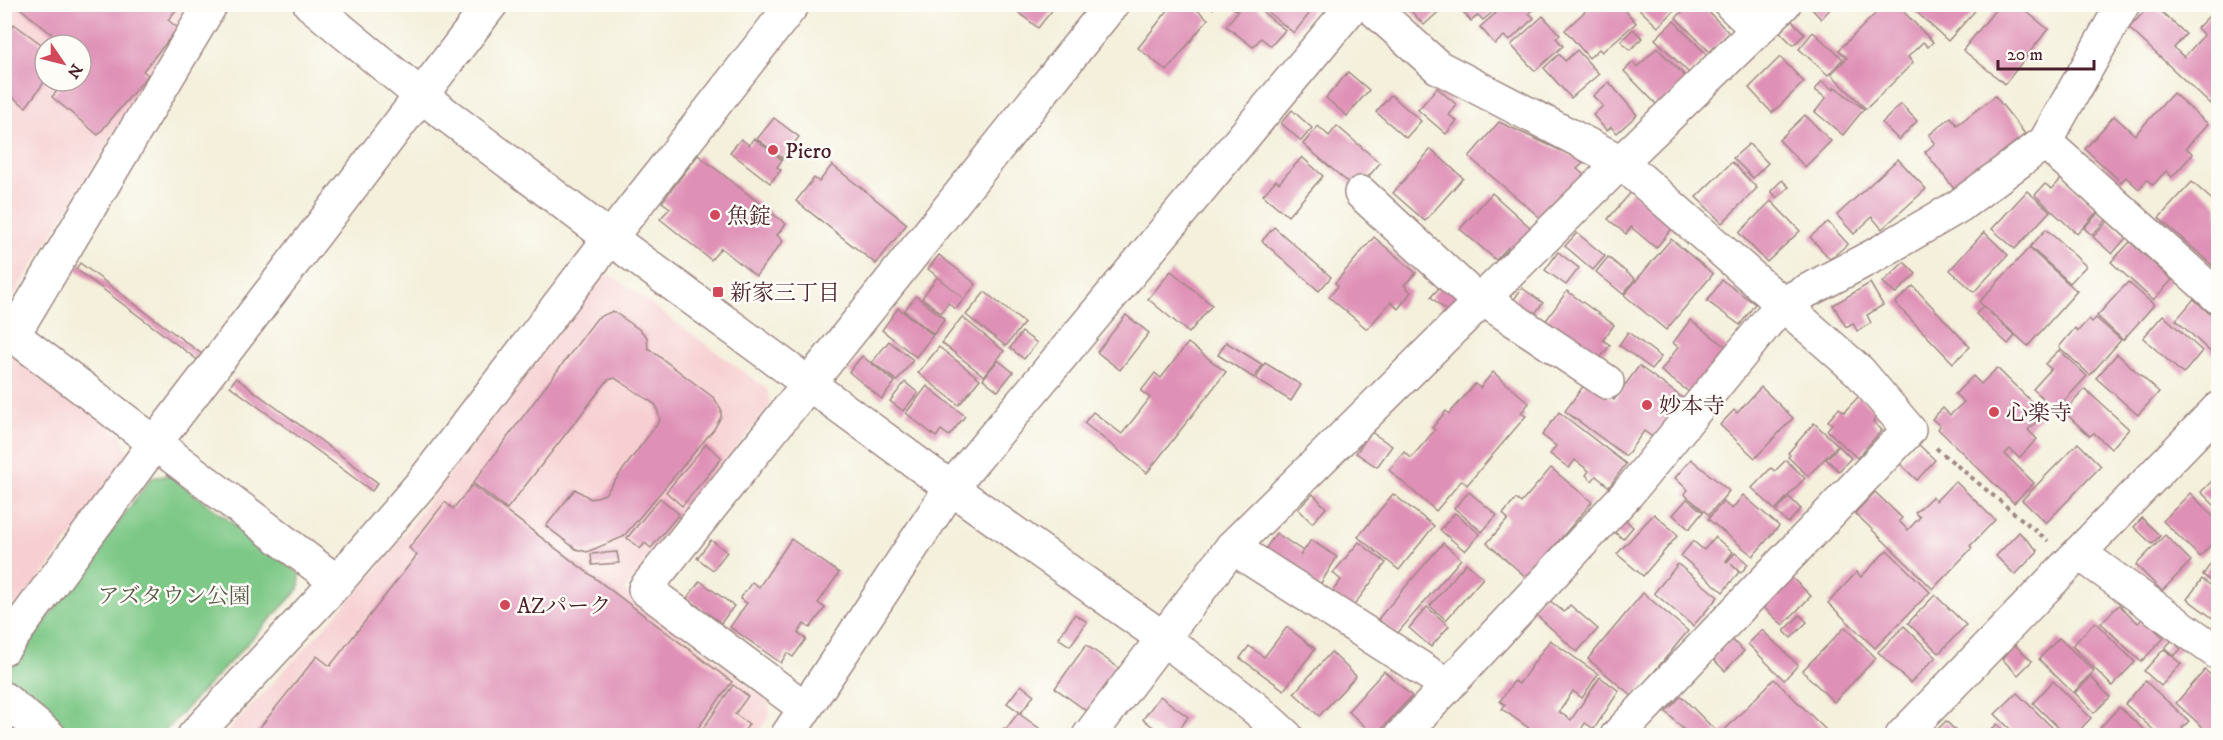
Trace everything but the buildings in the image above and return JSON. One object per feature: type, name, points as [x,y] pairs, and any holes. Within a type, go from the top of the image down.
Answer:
[{"type":"street","points":[[211,4],[13,335],[337,582]]},
{"type":"street","points":[[310,4],[420,95],[610,238],[951,488],[1163,638],[1255,708],[1286,735]]},
{"type":"street","points":[[4,648],[155,443],[491,4]]},
{"type":"street","points":[[194,735],[337,582],[423,482],[793,4]]},
{"type":"street","points":[[805,708],[645,589],[1112,4]]},
{"type":"street","points":[[787,735],[951,488],[1354,4]]},
{"type":"street","points":[[1368,4],[1438,67],[1486,94],[1621,162],[1860,372],[1909,430],[1617,735]]},
{"type":"street","points":[[1731,4],[1758,30]]},
{"type":"street","points":[[1089,735],[1232,547],[1784,4]]},
{"type":"street","points":[[1401,735],[1628,492],[1782,304],[1877,254],[1959,206],[2045,142],[2123,4]]},
{"type":"street","points":[[2045,142],[2218,297]]},
{"type":"street","points":[[1361,193],[1481,301],[1607,382]]},
{"type":"street","points":[[1902,735],[2218,409]]},
{"type":"street","points":[[1232,547],[1447,685]]},
{"type":"street","points":[[2075,557],[2218,653]]},
{"type":"street","points":[[4,699],[50,735]]},
{"type":"path","points":[[1909,430],[1916,431],[2075,557]]},
{"type":"shaded area","points":[[5,5],[195,5],[5,310]]},
{"type":"shaded area","points":[[613,276],[767,389],[770,406],[624,590],[768,700],[770,715],[756,735],[223,736],[372,576],[599,277]]},
{"type":"shaded area","points":[[4,347],[122,435],[130,458],[4,627]]},
{"type":"green space","name":"アズタウン公園","points":[[169,475],[300,574],[299,589],[161,735],[75,735],[11,684],[9,671],[151,478]]},
{"type":"place","name":"Piero","points":[[773,150]]},
{"type":"place","name":"魚錠","points":[[715,215]]},
{"type":"place","name":"新家三丁目","points":[[718,292]]},
{"type":"place","name":"妙本寺","points":[[1647,405]]},
{"type":"place","name":"心楽寺","points":[[1994,412]]},
{"type":"place","name":"AZパーク","points":[[505,605]]}]
